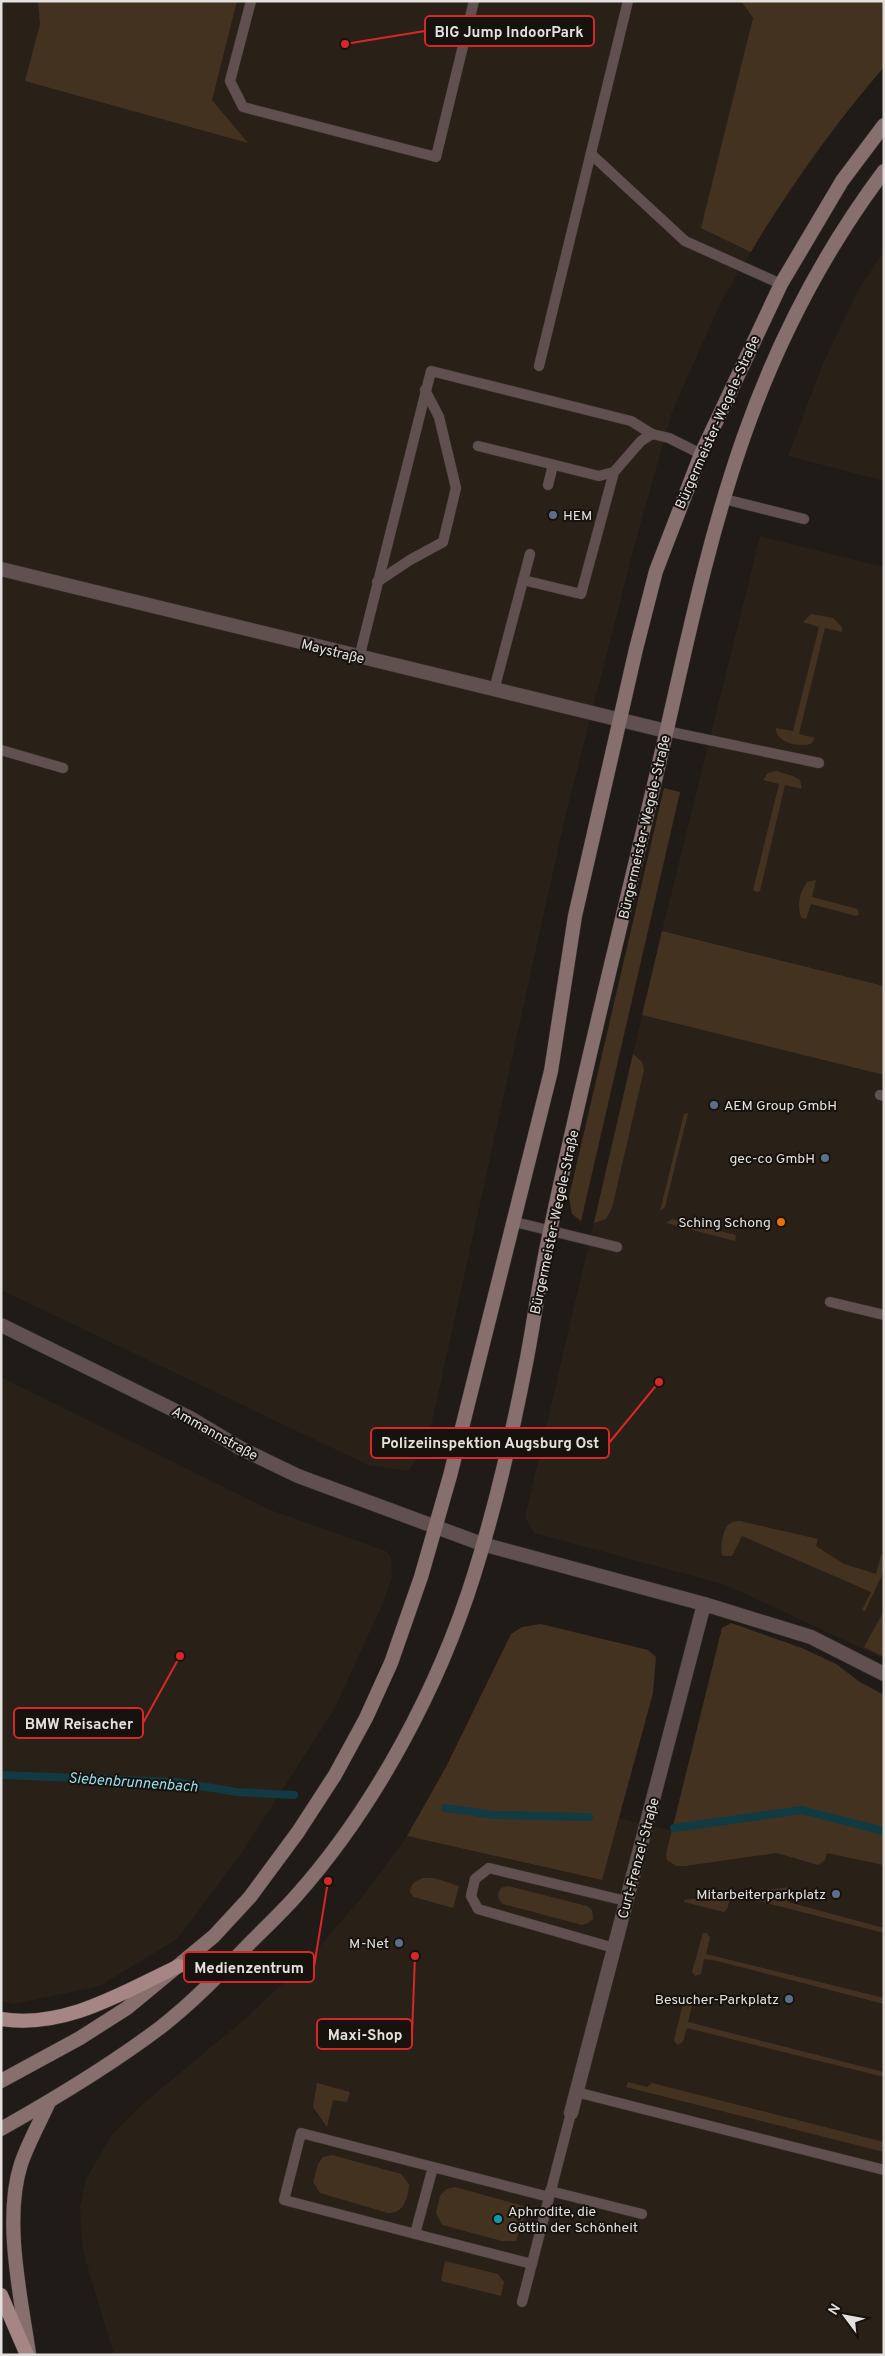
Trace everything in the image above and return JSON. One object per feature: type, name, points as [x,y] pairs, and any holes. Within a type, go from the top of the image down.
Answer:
[{"type":"main road","name":"Bürgermeister-Wegele-Straße","points":[[1,2081],[80,2038],[119,2013],[214,1936],[250,1897],[298,1832],[335,1775],[366,1718],[391,1663],[420,1580],[435,1527],[551,1071],[575,916],[656,571],[700,454],[780,284],[842,181],[884,125]]},
{"type":"main road","name":"Bürgermeister-Wegele-Straße","points":[[1,2129],[49,2102],[128,2051],[166,2023],[222,1973],[299,1893],[368,1801],[406,1735],[446,1652],[467,1594],[482,1544],[526,1362],[550,1230],[666,732],[724,499],[745,432],[793,319],[851,217],[884,171]]},
{"type":"main road","points":[[1,2019],[61,2017],[86,2010],[179,1966]]},
{"type":"main road","points":[[28,2355],[16,2264],[14,2200],[20,2165],[49,2102]]},
{"type":"main road","points":[[1,2294],[28,2355]]},
{"type":"street","name":"Maystraße","points":[[1,569],[666,732]]},
{"type":"street","name":"Ammannstraße","points":[[1,1325],[190,1418],[275,1466],[435,1527]]},
{"type":"street","points":[[435,1527],[482,1544],[704,1604],[811,1637],[884,1674]]},
{"type":"street","name":"Curt-Frenzel-Straße","points":[[571,2113],[704,1604]]},
{"type":"lane","points":[[251,1],[230,81],[243,107],[436,157],[474,1]]},
{"type":"lane","points":[[539,366],[628,1]]},
{"type":"lane","points":[[591,154],[685,241],[780,284]]},
{"type":"lane","points":[[359,658],[431,371],[631,421],[652,434],[669,438],[700,454]]},
{"type":"lane","points":[[377,582],[410,560],[443,542],[456,488],[439,417],[425,390]]},
{"type":"lane","points":[[523,580],[581,594],[614,472],[640,441],[652,434]]},
{"type":"lane","points":[[478,446],[598,476],[614,472]]},
{"type":"lane","points":[[548,485],[553,465]]},
{"type":"lane","points":[[724,499],[804,519]]},
{"type":"lane","points":[[494,690],[530,554]]},
{"type":"lane","points":[[666,732],[819,763]]},
{"type":"lane","points":[[1,750],[64,768]]},
{"type":"lane","points":[[514,1222],[617,1247]]},
{"type":"lane","points":[[830,1302],[884,1315]]},
{"type":"lane","points":[[614,1948],[478,1908],[471,1896],[475,1879],[489,1868],[626,1901]]},
{"type":"lane","points":[[576,2092],[884,2170]]},
{"type":"lane","points":[[522,2302],[571,2113]]},
{"type":"lane","points":[[532,2264],[284,2200],[301,2133],[433,2167],[642,2214]]},
{"type":"lane","points":[[415,2234],[433,2167]]},
{"type":"shaded area","points":[[1,1],[884,1],[884,67],[850,106],[765,228],[721,302],[672,412],[634,547],[564,822],[427,1445],[408,1471],[368,1465],[1,1290]]},
{"type":"shaded area","points":[[38,1],[237,1],[212,100],[248,143],[25,81],[40,24]]},
{"type":"shaded area","points":[[741,1],[884,1],[884,67],[813,156],[751,252],[701,228],[753,18]]},
{"type":"shaded area","points":[[884,251],[884,481],[788,456],[823,363],[860,287]]},
{"type":"shaded area","points":[[760,536],[884,567],[884,986],[662,931]]},
{"type":"shaded area","points":[[811,614],[833,618],[842,627],[842,632],[825,628],[799,734],[815,738],[811,744],[800,745],[784,740],[777,733],[776,728],[793,731],[819,627],[803,622]]},
{"type":"shaded area","points":[[776,771],[800,780],[802,789],[785,785],[760,891],[757,892],[753,890],[779,784],[763,780],[768,773]]},
{"type":"shaded area","points":[[664,788],[680,792],[581,1221],[572,1214],[569,1197]]},
{"type":"shaded area","points":[[816,880],[812,897],[858,909],[859,915],[856,916],[811,904],[806,919],[802,918],[799,905],[802,890],[807,882]]},
{"type":"shaded area","points":[[662,931],[884,986],[884,1075],[642,1015]]},
{"type":"shaded area","points":[[642,1015],[884,1075],[884,1659],[726,1585],[534,1533],[525,1517]]},
{"type":"shaded area","points":[[633,1054],[642,1062],[644,1070],[612,1208],[606,1219],[594,1223]]},
{"type":"shaded area","points":[[688,1113],[665,1207],[660,1211],[684,1114]]},
{"type":"shaded area","points":[[672,1219],[736,1235],[735,1241],[666,1223]]},
{"type":"shaded area","points":[[1,1377],[268,1509],[386,1551],[391,1558],[392,1577],[383,1603],[335,1708],[241,1854],[177,1939],[100,1986],[14,2004],[1,2001]]},
{"type":"shaded area","points":[[735,1521],[818,1539],[816,1546],[844,1564],[876,1574],[881,1555],[884,1554],[884,1571],[865,1611],[862,1610],[871,1592],[742,1536],[732,1556],[723,1556],[723,1535],[726,1528]]},
{"type":"shaded area","points":[[884,1611],[884,1657],[864,1647]]},
{"type":"shaded area","points":[[731,1623],[802,1648],[836,1664],[860,1682],[884,1695],[884,1865],[827,1853],[825,1860],[818,1865],[777,1853],[685,1866],[676,1866],[667,1860],[666,1854],[722,1628]]},
{"type":"shaded area","points":[[541,1624],[648,1650],[656,1657],[653,1693],[602,1880],[407,1836],[446,1767],[511,1634],[522,1627]]},
{"type":"shaded area","points":[[619,1818],[694,1836],[884,1837],[884,2355],[114,2355],[86,2262],[81,2236],[80,2207],[86,2179],[112,2134],[146,2101],[247,2017],[310,1958],[368,1890],[407,1836],[601,1880]]},
{"type":"shaded area","points":[[424,1878],[434,1878],[459,1886],[453,1908],[414,1897],[410,1892],[412,1884]]},
{"type":"shaded area","points":[[508,1886],[587,1906],[592,1910],[593,1919],[582,1925],[503,1904],[498,1896],[499,1892],[501,1888]]},
{"type":"shaded area","points":[[791,1887],[788,1902],[884,1928],[884,1933],[732,1894]]},
{"type":"shaded area","points":[[730,1894],[728,1907],[724,1912],[684,1902],[684,1900]]},
{"type":"shaded area","points":[[703,1933],[707,1933],[710,1938],[706,1954],[884,1998],[884,2004],[704,1959],[701,1974],[695,1976],[692,1972]]},
{"type":"shaded area","points":[[688,2001],[692,2006],[688,2022],[884,2072],[884,2077],[687,2028],[683,2042],[677,2045],[674,2040],[683,2004]]},
{"type":"shaded area","points":[[628,2082],[647,2087],[652,2083],[884,2142],[884,2152],[626,2087]]},
{"type":"shaded area","points":[[317,2083],[350,2092],[347,2102],[333,2100],[327,2127],[313,2107]]},
{"type":"shaded area","points":[[332,2155],[401,2174],[409,2184],[404,2204],[398,2211],[388,2213],[320,2193],[313,2182],[318,2164],[323,2157]]},
{"type":"shaded area","points":[[455,2187],[523,2206],[526,2210],[516,2241],[502,2241],[442,2225],[436,2213],[440,2196],[446,2189]]},
{"type":"shaded area","points":[[445,2261],[498,2274],[504,2282],[501,2296],[441,2281]]},
{"type":"waterway","name":"Siebenbrunnenbach","points":[[1,1775],[176,1782],[237,1792],[294,1795]]},
{"type":"waterway","name":"Siebenbrunnenbach","points":[[445,1808],[494,1815],[589,1817]]},
{"type":"waterway","name":"Siebenbrunnenbach","points":[[674,1828],[802,1810],[884,1831]]},
{"type":"place","name":"BIG Jump IndoorPark","points":[[345,44]]},
{"type":"place","name":"HEM","points":[[553,515]]},
{"type":"place","name":"AEM Group GmbH","points":[[714,1105]]},
{"type":"place","name":"gec-co GmbH","points":[[825,1158]]},
{"type":"place","name":"Sching Schong","points":[[781,1222]]},
{"type":"place","name":"Polizeiinspektion Augsburg Ost","points":[[659,1382]]},
{"type":"place","name":"BMW Reisacher","points":[[180,1656]]},
{"type":"place","name":"Medienzentrum","points":[[328,1881]]},
{"type":"place","name":"Mitarbeiterparkplatz","points":[[836,1894]]},
{"type":"place","name":"M-Net","points":[[399,1943]]},
{"type":"place","name":"Maxi-Shop","points":[[415,1956]]},
{"type":"place","name":"Besucher-Parkplatz","points":[[789,1999]]},
{"type":"place","name":"Aphrodite, die Göttin der Schönheit","points":[[498,2219]]}]
